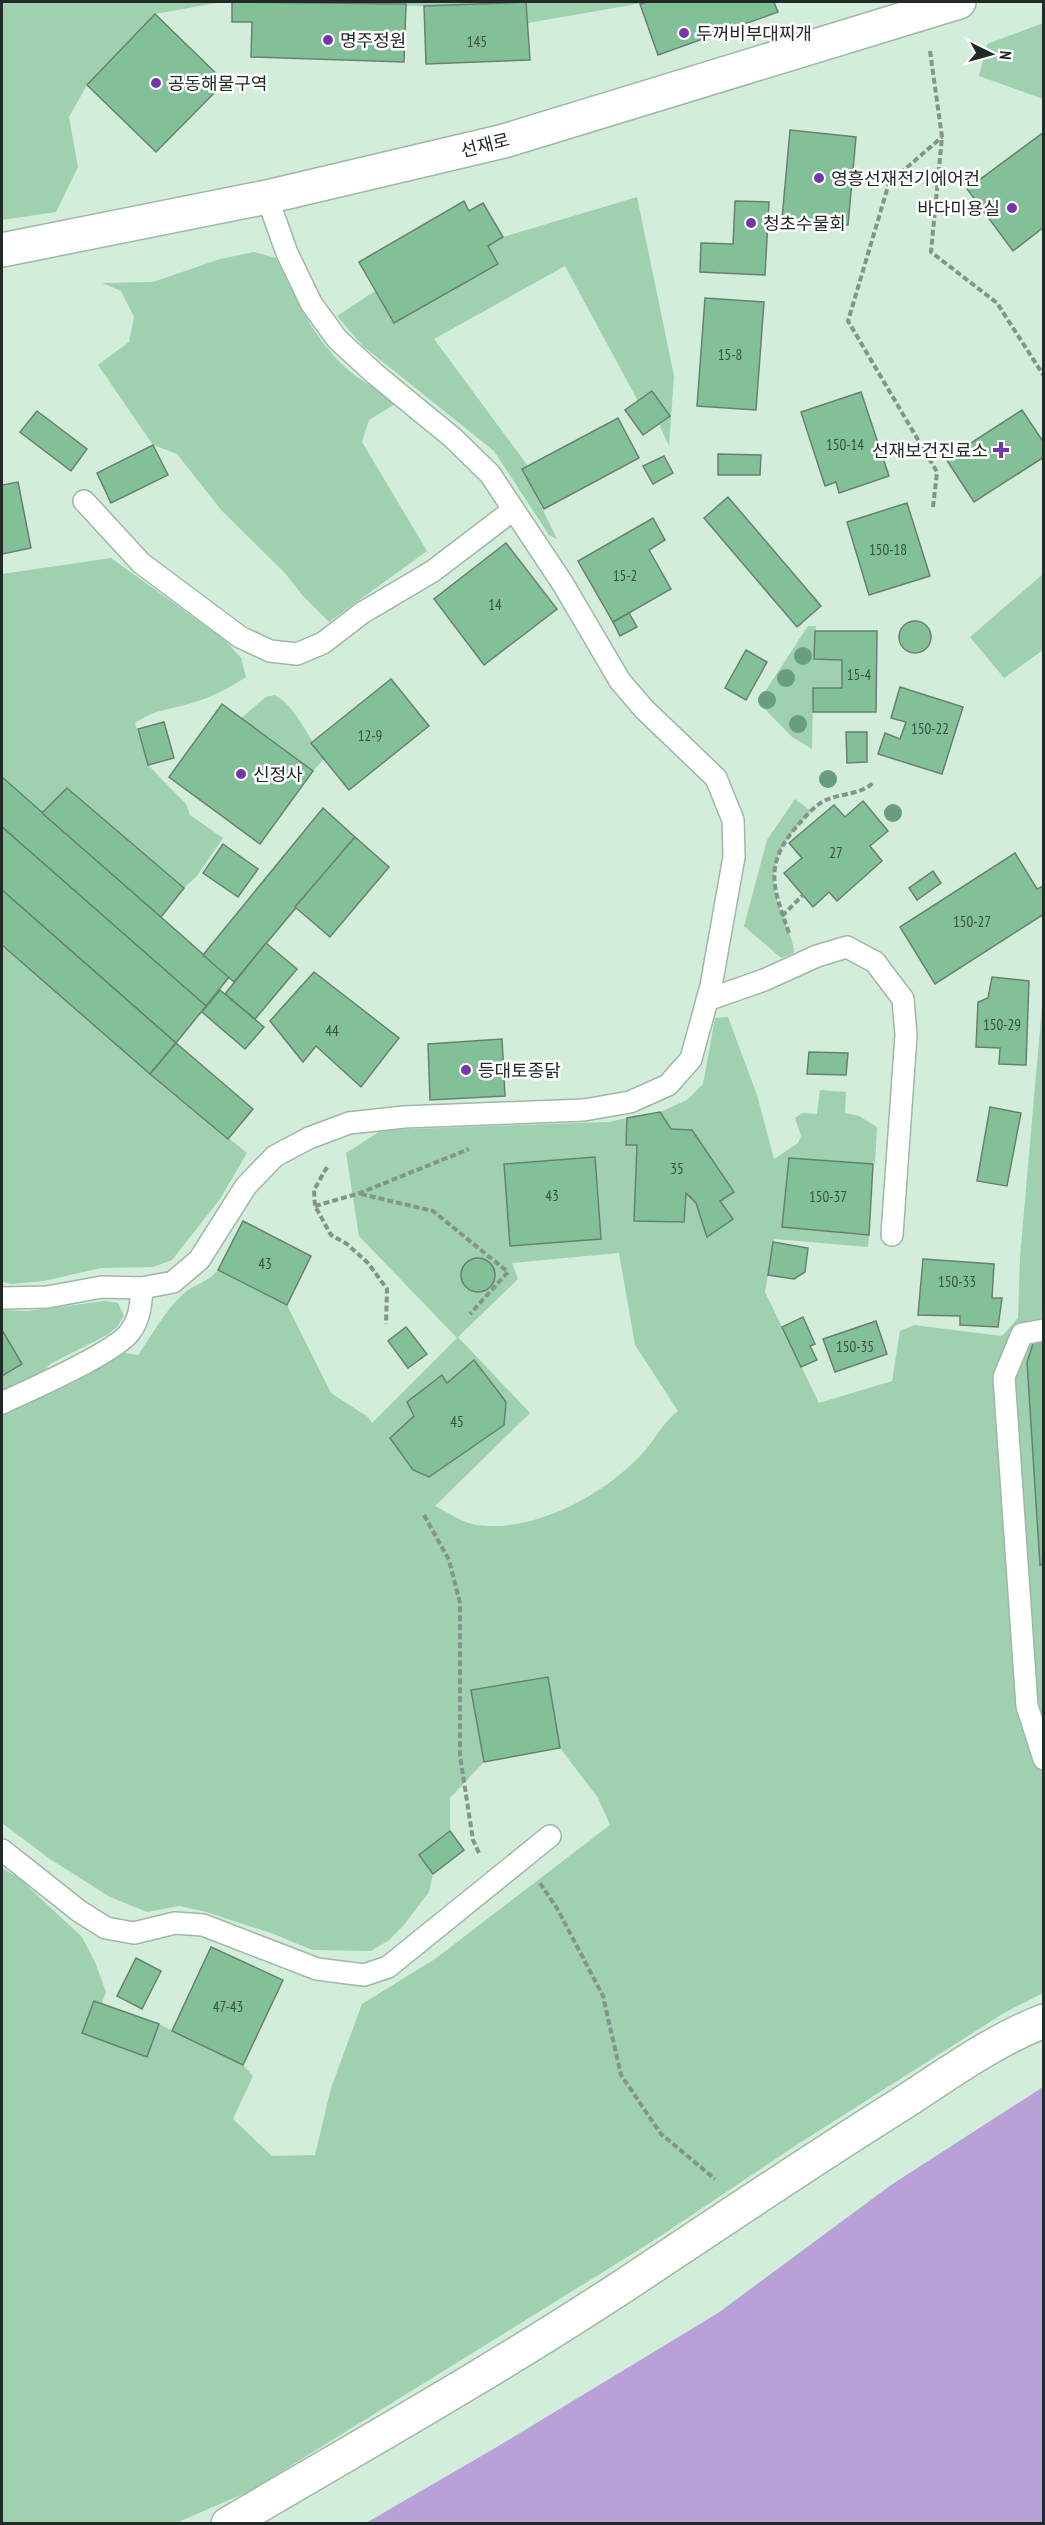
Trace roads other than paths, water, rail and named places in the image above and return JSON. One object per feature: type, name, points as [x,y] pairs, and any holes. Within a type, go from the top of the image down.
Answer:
[{"type":"street","name":"선재로","points":[[2,250],[267,197],[504,141],[959,2]]},
{"type":"street","points":[[228,2523],[483,2374],[1017,2031],[1044,2020]]},
{"type":"lane","points":[[2,1298],[47,1297],[102,1287],[142,1288],[173,1282],[199,1260],[246,1186],[275,1156],[309,1138],[350,1123],[404,1117],[584,1110],[630,1102],[668,1085],[691,1059],[707,1000],[734,857],[733,820],[716,778],[644,709],[620,681],[563,584],[490,474],[453,438],[375,374],[337,339],[311,303],[287,253],[267,197]]},
{"type":"lane","points":[[84,501],[141,562],[240,637],[270,651],[297,654],[323,643],[362,613],[433,571],[513,510]]},
{"type":"lane","points":[[707,1000],[764,980],[817,956],[847,947],[875,962],[903,999],[906,1035],[892,1235]]},
{"type":"lane","points":[[2,1403],[107,1350],[130,1332],[141,1309],[142,1288]]},
{"type":"lane","points":[[1044,1330],[1022,1334],[1004,1377],[1027,1706],[1044,1759]]},
{"type":"lane","points":[[2,1850],[79,1911],[106,1928],[134,1933],[175,1923],[203,1925],[317,1970],[364,1975],[388,1967],[550,1836]]},
{"type":"place","name":"두꺼비부대찌개","points":[[684,33]]},
{"type":"place","name":"명주정원","points":[[328,40]]},
{"type":"place","name":"공동해물구역","points":[[156,83]]},
{"type":"place","name":"영흥선재전기에어컨","points":[[819,178]]},
{"type":"place","name":"바다미용실","points":[[1012,208]]},
{"type":"place","name":"청초수물회","points":[[751,223]]},
{"type":"place","name":"선재보건진료소","points":[[1001,450]]},
{"type":"place","name":"신정사","points":[[241,774]]},
{"type":"place","name":"등대토종닭","points":[[466,1070]]}]
